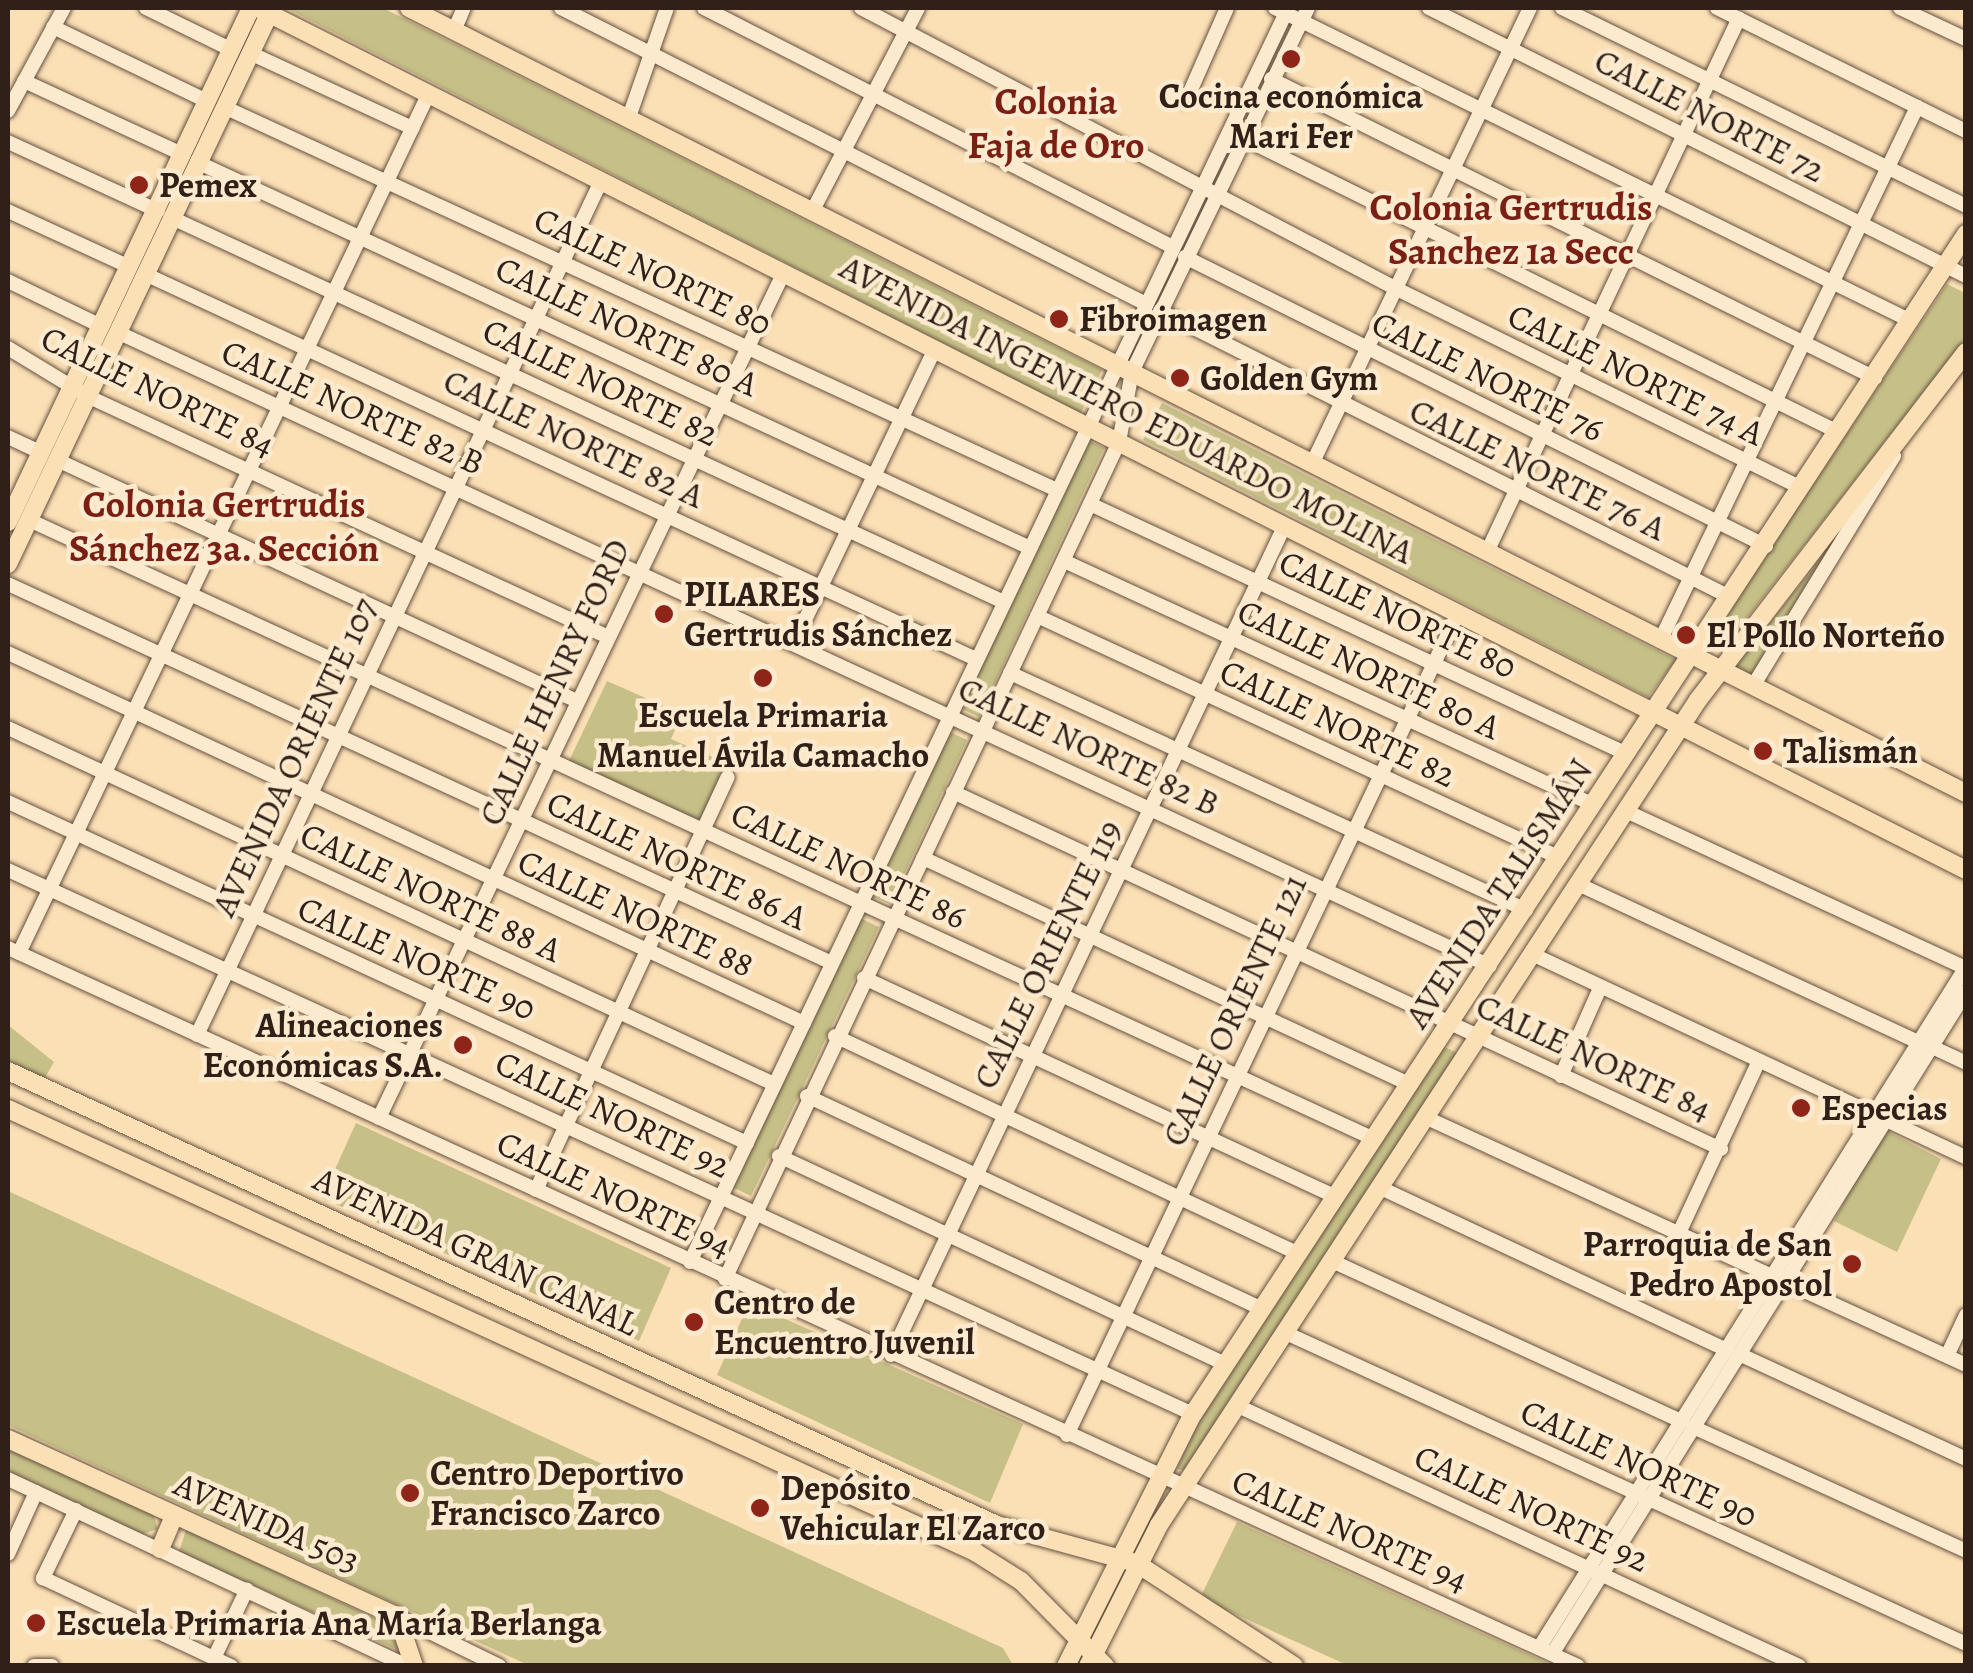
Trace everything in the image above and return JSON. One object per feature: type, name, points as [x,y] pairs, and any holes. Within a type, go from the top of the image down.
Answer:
[{"type":"main road","name":"AVENIDA INGENIERO EDUARDO MOLINA","points":[[409,8],[814,208],[1966,794]]},
{"type":"main road","points":[[8,564],[14,516],[49,456],[263,9]]},
{"type":"main road","name":"AVENIDA INGENIERO EDUARDO MOLINA","points":[[263,9],[1966,870]]},
{"type":"main road","name":"AVENIDA TALISMÁN","points":[[1108,1600],[1117,1560],[1155,1478],[1193,1414],[1372,1138],[1453,1024],[1966,234]]},
{"type":"main road","name":"AVENIDA TALISMÁN","points":[[1108,1600],[1288,1334],[1719,669],[1902,444],[1966,352]]},
{"type":"main road","points":[[1674,684],[1698,700]]},
{"type":"main road","name":"AVENIDA GRAN CANAL","points":[[8,1071],[980,1518],[1136,1563],[1294,1666]]},
{"type":"main road","name":"AVENIDA GRAN CANAL","points":[[8,1109],[976,1552],[1021,1581],[1080,1640],[1095,1662]]},
{"type":"main road","name":"AVENIDA 503","points":[[8,1439],[397,1616]]},
{"type":"main road","points":[[160,1549],[174,1516]]},
{"type":"main road","points":[[1066,1666],[1108,1600]]},
{"type":"main road","points":[[1095,1662],[1108,1600]]},
{"type":"main road","points":[[397,1616],[411,1666]]},
{"type":"street","points":[[8,111],[64,8]]},
{"type":"street","points":[[146,8],[412,128]]},
{"type":"street","points":[[454,31],[464,8]]},
{"type":"street","points":[[561,8],[1144,303]]},
{"type":"street","points":[[629,117],[667,8]]},
{"type":"street","points":[[704,8],[1170,246]]},
{"type":"street","name":"CALLE NORTE 74 A","points":[[860,8],[1396,289],[1801,488]]},
{"type":"street","points":[[814,208],[918,8]]},
{"type":"street","points":[[1186,101],[1228,8]]},
{"type":"street","name":"CALLE NORTE 72","points":[[1428,8],[1966,276]]},
{"type":"street","points":[[1312,464],[1530,8]]},
{"type":"street","points":[[1562,8],[1966,206]]},
{"type":"street","points":[[1718,8],[1966,131]]},
{"type":"street","points":[[1900,8],[1966,39]]},
{"type":"street","points":[[726,1279],[835,1036],[1120,442],[1125,368],[1144,303],[1283,9],[1305,14],[1482,108],[1911,321]]},
{"type":"street","points":[[690,1262],[1056,490],[1160,311],[1241,136],[1305,14]]},
{"type":"street","points":[[1487,552],[1739,18]]},
{"type":"street","name":"CALLE NORTE 80","points":[[53,27],[1056,490]]},
{"type":"street","points":[[1271,79],[1875,378]]},
{"type":"street","name":"CALLE NORTE 80 A","points":[[24,81],[1030,548]]},
{"type":"street","points":[[14,951],[51,890],[429,93]]},
{"type":"street","points":[[1660,641],[1917,108]]},
{"type":"street","points":[[1241,136],[1838,432]]},
{"type":"street","name":"CALLE NORTE 82","points":[[8,142],[1004,602]]},
{"type":"street","name":"AVENIDA ORIENTE 107","points":[[197,1035],[601,181]]},
{"type":"street","name":"CALLE NORTE 82 A","points":[[8,211],[976,659]]},
{"type":"street","name":"CALLE NORTE 76","points":[[1185,257],[1766,546]]},
{"type":"street","name":"CALLE HENRY FORD","points":[[380,1118],[784,272]]},
{"type":"street","name":"CALLE NORTE 82 B","points":[[8,281],[1490,966]]},
{"type":"street","name":"CALLE NORTE 76 A","points":[[1160,311],[1338,406],[1730,597]]},
{"type":"street","name":"CALLE NORTE 84","points":[[8,348],[79,392],[608,636]]},
{"type":"street","points":[[794,643],[935,349]]},
{"type":"street","points":[[8,437],[577,701]]},
{"type":"street","name":"AVENIDA TALISMÁN","points":[[1753,686],[1902,444]]},
{"type":"street","name":"CALLE NORTE 80","points":[[1090,504],[1627,754]]},
{"type":"street","name":"CALLE NORTE 86","points":[[14,516],[191,592],[1372,1138]]},
{"type":"street","name":"CALLE ORIENTE 119","points":[[891,1355],[920,1286],[1284,527]]},
{"type":"street","name":"CALLE NORTE 80 A","points":[[1064,561],[1594,805]]},
{"type":"street","name":"CALLE NORTE 86 A","points":[[8,584],[832,963]]},
{"type":"street","name":"CALLE ORIENTE 121","points":[[1067,1435],[1458,612]]},
{"type":"street","name":"CALLE NORTE 82","points":[[1037,616],[1560,858]]},
{"type":"street","name":"CALLE NORTE 88","points":[[8,653],[308,798],[804,1024]]},
{"type":"street","points":[[1010,672],[1526,910]]},
{"type":"street","name":"CALLE NORTE 88 A","points":[[8,728],[774,1084]]},
{"type":"street","points":[[536,1190],[728,777]]},
{"type":"street","name":"CALLE NORTE 84","points":[[953,792],[1721,1149]]},
{"type":"street","name":"CALLE NORTE 90","points":[[8,802],[747,1143]]},
{"type":"street","points":[[1546,1651],[1924,1044],[1965,968],[1628,812]]},
{"type":"street","points":[[923,858],[1411,1085]]},
{"type":"street","name":"CALLE NORTE 92","points":[[8,870],[1193,1414]]},
{"type":"street","points":[[1580,885],[1966,1062]]},
{"type":"street","name":"CALLE NORTE 94","points":[[14,951],[1155,1478],[1578,1666]]},
{"type":"street","points":[[1534,955],[1966,1157]]},
{"type":"street","points":[[864,978],[1334,1196]]},
{"type":"street","points":[[1561,1076],[1600,988]]},
{"type":"street","points":[[1924,1044],[1966,992]]},
{"type":"street","points":[[835,1036],[1296,1253]]},
{"type":"street","points":[[1679,1233],[1758,1063]]},
{"type":"street","points":[[807,1096],[1260,1308]]},
{"type":"street","points":[[1429,1119],[1966,1366]]},
{"type":"street","points":[[779,1156],[1225,1364]]},
{"type":"street","points":[[1382,1189],[1966,1459]]},
{"type":"street","points":[[1334,1262],[1966,1551]]},
{"type":"street","points":[[1947,1356],[1966,1315]]},
{"type":"street","name":"CALLE NORTE 90","points":[[1288,1334],[1966,1644]]},
{"type":"street","name":"CALLE NORTE 92","points":[[1240,1407],[1799,1666]]},
{"type":"street","name":"AVENIDA 503","points":[[8,1479],[411,1666]]},
{"type":"street","points":[[8,1554],[36,1492]]},
{"type":"street","points":[[76,1510],[43,1578],[231,1666]]},
{"type":"street","points":[[214,1658],[248,1589]]},
{"type":"street","name":"AVENIDA 503","points":[[397,1616],[499,1666]]},
{"type":"shaded area","points":[[286,8],[383,8],[1102,370],[1081,413]]},
{"type":"shaded area","points":[[1947,284],[1965,293],[1965,339],[1721,651],[1707,643]]},
{"type":"shaded area","points":[[1162,403],[1676,660],[1648,697],[1143,440]]},
{"type":"shaded area","points":[[1085,439],[1104,448],[979,717],[960,708]]},
{"type":"shaded area","points":[[1834,551],[1754,676],[1735,666],[1825,554]]},
{"type":"shaded area","points":[[607,681],[682,714],[671,739],[726,763],[700,823],[568,763]]},
{"type":"shaded area","points":[[948,731],[967,740],[890,904],[871,896]]},
{"type":"shaded area","points":[[860,918],[879,927],[751,1196],[732,1187]]},
{"type":"shaded area","points":[[8,1025],[54,1062],[43,1081],[8,1064]]},
{"type":"shaded area","points":[[1444,1047],[1458,1053],[1188,1471],[1177,1469],[1195,1425]]},
{"type":"shaded area","points":[[356,1123],[671,1268],[639,1341],[322,1198]]},
{"type":"shaded area","points":[[1883,1129],[1941,1159],[1897,1252],[1834,1221]]},
{"type":"shaded area","name":"Centro Deportivo Francisco Zarco","points":[[8,1191],[1003,1648],[1013,1665],[528,1665],[8,1425]]},
{"type":"shaded area","points":[[749,1303],[1023,1424],[990,1503],[717,1375]]},
{"type":"shaded area","points":[[8,1448],[153,1514],[158,1529],[142,1534],[8,1473]]},
{"type":"shaded area","points":[[1237,1522],[1552,1665],[1347,1665],[1200,1598]]},
{"type":"shaded area","points":[[186,1530],[389,1625],[402,1652],[179,1552]]},
{"type":"place","name":"Cocina económica Mari Fer","points":[[1291,59]]},
{"type":"place","name":"Pemex","points":[[139,185]]},
{"type":"place","name":"Fibroimagen","points":[[1059,319]]},
{"type":"place","name":"Golden Gym","points":[[1180,378]]},
{"type":"place","name":"PILARES Gertrudis Sánchez","points":[[664,614]]},
{"type":"place","name":"El Pollo Norteño","points":[[1686,635]]},
{"type":"place","name":"Escuela Primaria Manuel Ávila Camacho","points":[[763,678]]},
{"type":"place","name":"Talismán","points":[[1763,751]]},
{"type":"place","name":"Alineaciones Económicas S.A.","points":[[463,1045]]},
{"type":"place","name":"Especias","points":[[1801,1108]]},
{"type":"place","name":"Parroquia de San Pedro Apostol","points":[[1852,1264]]},
{"type":"place","name":"Centro de Encuentro Juvenil","points":[[694,1322]]},
{"type":"place","name":"Centro Deportivo Francisco Zarco","points":[[410,1493]]},
{"type":"place","name":"Depósito Vehicular El Zarco","points":[[760,1508]]},
{"type":"place","name":"Escuela Primaria Ana María Berlanga","points":[[36,1623]]},
{"type":"district","name":"Colonia Faja de Oro","points":[[1056,124]]},
{"type":"district","name":"Colonia Gertrudis Sanchez 1a Secc","points":[[1511,230]]},
{"type":"district","name":"Colonia Gertrudis Sánchez 3a. Sección","points":[[224,527]]}]
